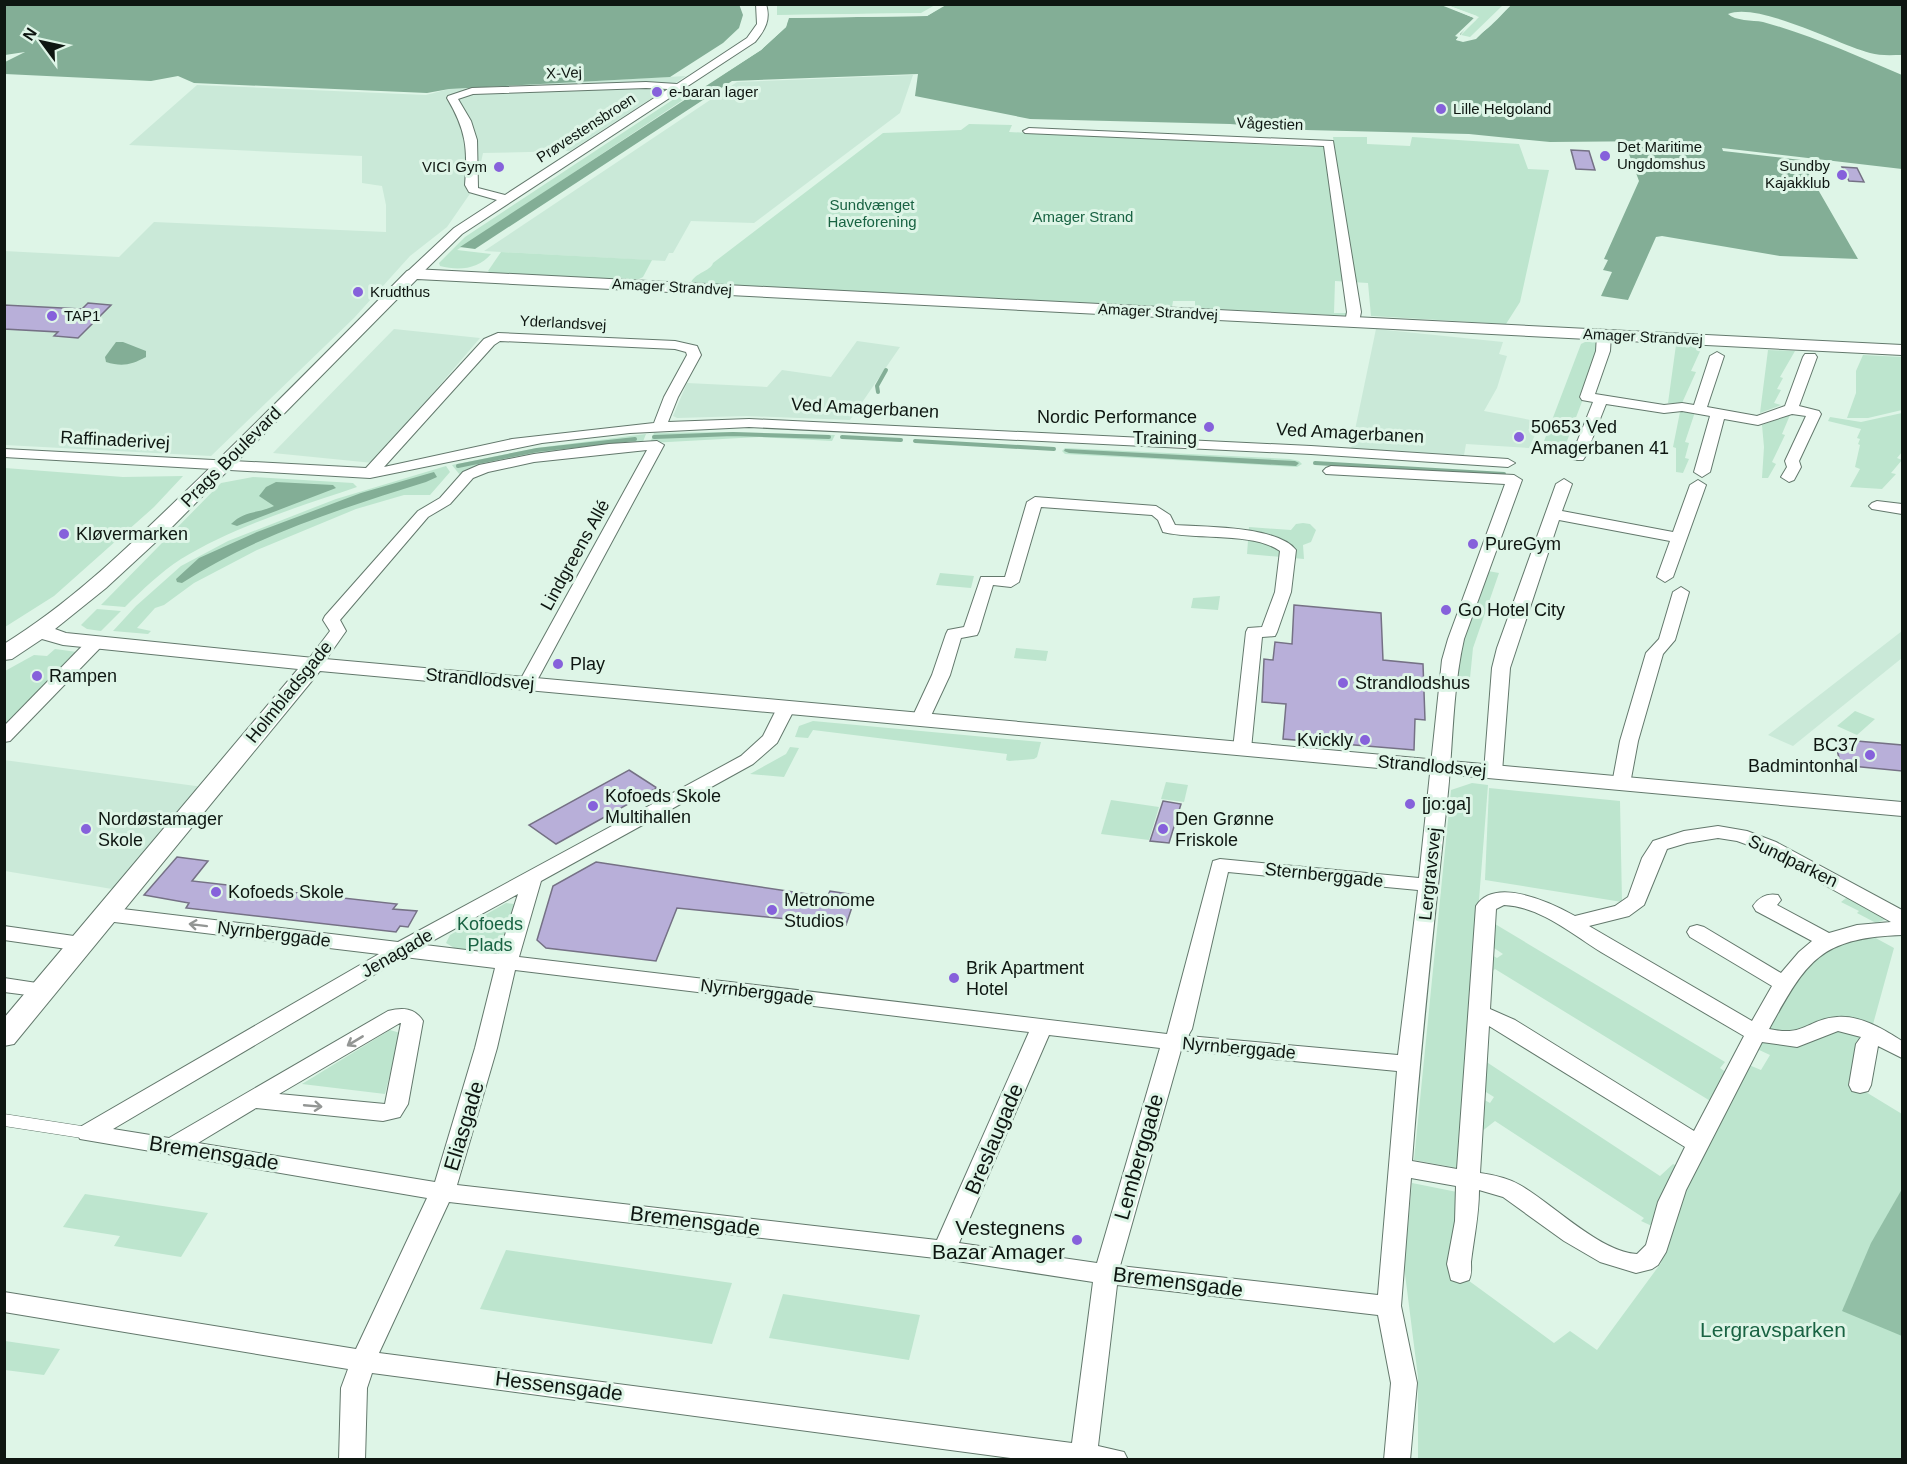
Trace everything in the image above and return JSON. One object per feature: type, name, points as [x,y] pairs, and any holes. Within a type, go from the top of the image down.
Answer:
[{"type":"street","name":"Prøvestensbroen","points":[[413,274],[458,231],[751,40],[764,21],[761,4]]},
{"type":"street","name":"X-Vej","points":[[507,199],[473,190],[471,185],[474,143],[465,118],[452,98],[472,91],[646,85],[679,87]]},
{"type":"street","name":"Vågestien","points":[[1029,131],[1329,143],[1354,312],[1352,322]]},
{"type":"street","name":"Amager Strandvej","points":[[413,274],[1902,350]]},
{"type":"street","name":"Prags Boulevard","points":[[4,654],[41,631],[81,601],[224,466],[413,274]]},
{"type":"street","points":[[364,324],[385,314],[419,283],[449,276]]},
{"type":"street","points":[[1605,335],[1603,351],[1587,397],[1664,409],[1682,407],[1758,421],[1791,409],[1814,414],[1792,461],[1794,467],[1789,477]]},
{"type":"street","name":"Yderlandsvej","points":[[370,473],[489,342],[498,337],[675,345],[692,349],[694,355],[671,397],[660,425]]},
{"type":"street","points":[[1699,410],[1717,356]]},
{"type":"street","points":[[1791,409],[1810,357]]},
{"type":"street","points":[[1578,457],[1601,399]]},
{"type":"street","points":[[1665,577],[1700,478],[1718,413]]},
{"type":"street","name":"Ved Amagerbanen","points":[[224,466],[370,473],[512,443],[660,425],[749,423],[824,425],[1508,463]]},
{"type":"street","name":"Holmbladsgade","points":[[4,1037],[314,664],[338,631],[332,620],[423,514],[445,501],[468,475],[484,468],[534,458],[609,448],[657,445]]},
{"type":"street","name":"Lindgreens Allé","points":[[527,684],[657,445]]},
{"type":"street","name":"Raffinaderivej","points":[[4,453],[224,466]]},
{"type":"street","name":"Lergravsvej","points":[[1331,471],[1514,480],[1452,654],[1442,767],[1408,1064],[1389,1306],[1404,1383],[1397,1460]]},
{"type":"street","points":[[1493,772],[1501,668],[1564,484]]},
{"type":"street","points":[[920,720],[941,675],[954,634],[971,632],[987,579],[1011,582],[1035,502],[1156,511],[1165,518],[1169,529],[1251,536],[1280,543],[1288,550],[1283,592],[1269,632],[1254,632],[1242,749]]},
{"type":"street","points":[[1877,506],[1902,509]]},
{"type":"street","points":[[1553,514],[1680,538]]},
{"type":"street","points":[[1621,784],[1629,741],[1655,653],[1666,640],[1681,592]]},
{"type":"street","name":"Strandlodsvej","points":[[41,631],[63,639],[314,664],[1902,809]]},
{"type":"street","points":[[4,737],[96,642]]},
{"type":"street","name":"Jenagade","points":[[88,1133],[402,949],[747,760],[771,739],[786,708]]},
{"type":"street","name":"Sundparken","points":[[1574,923],[1622,911],[1637,900],[1652,858],[1660,845],[1683,837],[1718,832],[1740,835],[1769,846],[1894,913],[1902,921]]},
{"type":"street","name":"Sternberggade","points":[[1220,865],[1428,885]]},
{"type":"street","name":"Lemberggade","points":[[1084,1455],[1106,1274],[1172,1042],[1181,1029],[1220,865]]},
{"type":"street","name":"Eliasgade","points":[[352,1460],[354,1388],[363,1361],[450,1174],[486,1048],[507,962],[532,879]]},
{"type":"street","points":[[1460,1273],[1459,1264],[1467,1221],[1486,906],[1503,898],[1518,900],[1574,923],[1586,934],[1756,1033],[1779,1039],[1802,1038],[1826,1026],[1850,1025],[1902,1050]]},
{"type":"street","points":[[1771,900],[1763,906],[1829,942]]},
{"type":"street","name":"Nyrnberggade","points":[[106,914],[1172,1042],[1408,1064]]},
{"type":"street","points":[[1400,1168],[1494,1184],[1511,1191],[1606,1255],[1626,1263],[1637,1264],[1648,1261],[1655,1254],[1667,1208],[1699,1144],[1756,1033],[1784,984],[1801,960],[1817,947],[1829,942],[1865,932],[1902,928]]},
{"type":"street","points":[[1697,932],[1784,984]]},
{"type":"street","points":[[4,933],[81,944]]},
{"type":"street","points":[[4,985],[43,990]]},
{"type":"street","points":[[1479,1013],[1507,1025],[1672,1130],[1699,1144]]},
{"type":"street","points":[[174,1146],[396,1016],[407,1016],[412,1021],[397,1104],[392,1111],[383,1113],[254,1100]]},
{"type":"street","name":"Breslaugade","points":[[944,1250],[1042,1026]]},
{"type":"street","points":[[1860,1085],[1867,1044],[1874,1035]]},
{"type":"street","name":"Bremensgade","points":[[4,1120],[442,1191],[944,1250],[1106,1274],[1389,1306]]},
{"type":"street","name":"Hessensgade","points":[[4,1302],[363,1361],[1115,1460]]},
{"type":"shaded area","points":[[739,4],[743,15],[739,28],[723,43],[670,77],[449,89],[427,93],[194,83],[178,76],[151,81],[5,74],[5,62],[25,52],[5,55],[5,5]]},
{"type":"shaded area","points":[[946,4],[1441,4],[1474,18],[1456,40],[1472,38],[1480,34],[1511,5],[1902,5],[1902,55],[1870,53],[1759,14],[1742,12],[1728,14],[1735,18],[1763,22],[1799,33],[1902,75],[1902,169],[1722,148],[1723,151],[1801,160],[1858,259],[1780,256],[1662,236],[1656,237],[1628,300],[1601,296],[1612,272],[1603,270],[1608,260],[1604,259],[1639,181],[1626,146],[1703,149],[1705,146],[1662,141],[1550,142],[1469,134],[1306,130],[1230,124],[1030,119],[915,96],[918,74],[732,81],[475,249],[460,247],[761,50],[786,27],[788,18],[927,16]]},
{"type":"shaded area","points":[[913,75],[900,113],[754,223],[691,221],[673,253],[669,253],[665,261],[484,251],[737,82]]},
{"type":"shaded area","points":[[686,76],[570,151],[483,153],[476,185],[447,227],[410,256],[354,318],[211,456],[5,445],[4,251],[119,257],[154,222],[386,232],[386,205],[382,186],[362,183],[362,156],[129,145],[197,85],[426,95],[449,89]]},
{"type":"shaded area","points":[[394,329],[480,338],[373,463],[273,453]]},
{"type":"shaded area","points":[[1376,329],[1503,342],[1499,354],[1507,356],[1497,388],[1484,411],[1541,422],[1529,448],[1466,444],[1464,455],[1351,449]]},
{"type":"shaded area","points":[[857,341],[900,347],[850,420],[746,416],[677,418],[673,416],[687,383],[767,387],[782,370],[831,377]]},
{"type":"shaded area","points":[[116,342],[123,342],[146,351],[146,357],[126,364],[106,362],[105,357]]},
{"type":"shaded area","points":[[1065,449],[1299,463],[1296,466],[1069,453],[1064,451]]},
{"type":"shaded area","points":[[434,472],[437,477],[426,482],[301,524],[240,551],[182,583],[177,582],[176,579],[199,558],[257,532],[361,493]]},
{"type":"shaded area","points":[[276,482],[333,485],[336,488],[237,526],[231,524],[246,514],[274,506],[259,496],[266,487]]},
{"type":"shaded area","points":[[1902,631],[1902,658],[1793,746],[1768,735]]},
{"type":"shaded area","name":"Nordøstamager Skole","points":[[4,760],[203,787],[118,890],[5,871]]},
{"type":"shaded area","points":[[1902,1189],[1902,1336],[1842,1311],[1871,1243]]},
{"type":"green space","points":[[777,5],[935,5],[921,13],[777,15]]},
{"type":"green space","points":[[1447,5],[1503,5],[1470,37],[1461,35],[1479,17]]},
{"type":"green space","points":[[677,97],[686,98],[457,250],[491,254],[481,263],[468,268],[440,266],[439,263],[465,237]]},
{"type":"green space","points":[[969,124],[1012,125],[1009,132],[1311,147],[1334,144],[1333,137],[1367,137],[1367,144],[1410,146],[1412,137],[1519,144],[1528,169],[1549,170],[1520,302],[1506,324],[1371,316],[1368,283],[1335,281],[1334,313],[1349,313],[1349,316],[1195,308],[1195,301],[1173,301],[1172,307],[691,283],[695,277],[883,133],[961,130]]},
{"type":"green space","points":[[501,252],[652,260],[643,277],[637,280],[491,273],[488,271]]},
{"type":"green space","points":[[1600,342],[1579,398],[1583,399],[1562,454],[1536,453],[1541,449],[1581,344]]},
{"type":"green space","points":[[1676,345],[1702,347],[1691,371],[1696,372],[1682,403],[1668,403]]},
{"type":"green space","points":[[1768,350],[1795,351],[1780,377],[1783,378],[1777,389],[1781,390],[1774,403],[1781,405],[1760,413]]},
{"type":"green space","points":[[1863,355],[1902,357],[1902,410],[1868,418],[1847,418],[1856,393],[1856,371]]},
{"type":"green space","points":[[1680,412],[1695,412],[1685,442],[1689,443],[1685,458],[1689,459],[1683,473],[1676,472],[1676,448],[1673,447]]},
{"type":"green space","points":[[1902,413],[1902,452],[1897,458],[1902,460],[1891,473],[1896,474],[1882,489],[1850,487],[1860,469],[1855,467],[1860,445],[1858,444],[1860,439],[1857,438],[1861,429],[1828,421],[1830,417],[1861,422]]},
{"type":"green space","points":[[1790,415],[1782,434],[1785,435],[1772,462],[1776,464],[1768,478],[1762,478],[1764,447],[1762,425]]},
{"type":"green space","points":[[654,433],[835,435],[832,441],[759,437],[650,443]]},
{"type":"green space","points":[[646,434],[642,444],[469,470],[460,475],[452,465],[536,448]]},
{"type":"green space","points":[[1065,448],[1290,459],[1302,464],[1297,467],[1065,454],[1062,451]]},
{"type":"green space","points":[[446,466],[450,472],[430,495],[404,495],[356,509],[257,550],[194,583],[164,605],[155,608],[137,628],[151,631],[148,634],[113,631],[136,606],[181,566],[228,541],[336,499]]},
{"type":"green space","name":"Kløvermarken","points":[[5,468],[123,477],[183,476],[154,507],[54,596],[5,627]]},
{"type":"green space","points":[[253,477],[353,483],[357,487],[267,518],[202,547],[166,570],[125,607],[101,605],[221,483]]},
{"type":"green space","points":[[1296,524],[1310,524],[1316,530],[1311,542],[1303,545],[1304,559],[1247,554],[1249,527],[1291,530]]},
{"type":"green space","points":[[1488,571],[1499,573],[1473,648],[1470,678],[1456,676],[1462,632]]},
{"type":"green space","points":[[940,573],[974,576],[971,588],[936,585]]},
{"type":"green space","points":[[1220,596],[1218,610],[1191,608],[1193,598]]},
{"type":"green space","points":[[97,609],[121,611],[101,631],[87,629],[81,625]]},
{"type":"green space","points":[[1016,648],[1048,651],[1046,661],[1014,658]]},
{"type":"green space","name":"Rampen","points":[[55,649],[77,652],[5,726],[5,671],[34,655],[47,656]]},
{"type":"green space","points":[[1855,711],[1875,719],[1857,735],[1837,726]]},
{"type":"green space","points":[[813,721],[1041,742],[1037,757],[1034,759],[1009,761],[1006,760],[1007,754],[813,730],[808,738],[795,737],[799,726]]},
{"type":"green space","points":[[790,747],[799,748],[784,777],[750,774],[786,754]]},
{"type":"green space","points":[[1166,782],[1188,785],[1184,802],[1161,799]]},
{"type":"green space","points":[[1472,783],[1488,785],[1458,1168],[1414,1160],[1451,790]]},
{"type":"green space","points":[[1489,788],[1620,801],[1622,902],[1485,880]]},
{"type":"green space","points":[[1111,800],[1159,807],[1149,840],[1101,834]]},
{"type":"green space","points":[[1850,895],[1887,919],[1876,923],[1841,902]]},
{"type":"green space","name":"Kofoeds Plads","points":[[506,903],[514,904],[515,909],[503,953],[456,949],[446,943],[450,935]]},
{"type":"green space","points":[[1495,924],[1725,1062],[1720,1068],[1727,1073],[1712,1102],[1495,969],[1489,974],[1490,954],[1497,958],[1503,954],[1491,946]]},
{"type":"green space","name":"Lergravsparken","points":[[1872,936],[1894,948],[1856,1086],[1902,1114],[1902,1459],[1418,1459],[1418,1377],[1404,1266],[1412,1183],[1457,1192],[1450,1267],[1554,1343],[1570,1331],[1597,1350],[1661,1263],[1679,1200],[1749,1065],[1761,1070],[1770,1055],[1757,1049],[1798,970],[1843,942]]},
{"type":"green space","points":[[390,1030],[400,1033],[385,1094],[302,1084]]},
{"type":"green space","points":[[1485,1061],[1660,1176],[1673,1164],[1677,1166],[1652,1226],[1641,1221],[1644,1218],[1495,1121],[1481,1132],[1481,1098],[1490,1103],[1494,1097],[1481,1089]]},
{"type":"green space","points":[[85,1194],[208,1213],[181,1257],[114,1246],[120,1236],[63,1227]]},
{"type":"green space","points":[[506,1250],[732,1283],[712,1344],[480,1309]]},
{"type":"green space","points":[[783,1294],[920,1315],[909,1360],[769,1338]]},
{"type":"green space","points":[[4,1341],[60,1349],[44,1375],[5,1370]]},
{"type":"pier","points":[[940,4],[946,5],[927,16],[789,18],[786,27],[761,50],[686,98],[681,97],[760,47],[783,25],[788,15],[926,13]]},
{"type":"pier","points":[[1507,4],[1511,5],[1476,39],[1463,42],[1456,40],[1458,37],[1455,36],[1474,18],[1441,5],[1477,16],[1476,20],[1460,34],[1463,39],[1475,36]]},
{"type":"building","name":"Det Maritime Ungdomshus","points":[[1571,150],[1589,151],[1595,170],[1576,169]]},
{"type":"building","points":[[1842,167],[1857,168],[1864,182],[1849,181]]},
{"type":"building","name":"TAP1","points":[[88,303],[111,305],[78,338],[54,336],[58,332],[4,329],[4,305],[82,309]]},
{"type":"building","name":"Strandlodshus","points":[[1294,605],[1381,613],[1383,660],[1423,664],[1425,720],[1415,719],[1414,750],[1283,739],[1286,704],[1262,702],[1264,659],[1273,660],[1275,642],[1292,644]]},
{"type":"building","name":"BC37 Badmintonhal","points":[[1834,739],[1902,745],[1902,771],[1841,765]]},
{"type":"building","name":"Kofoeds Skole Multihallen","points":[[629,770],[657,788],[556,844],[529,825]]},
{"type":"building","points":[[1163,801],[1181,804],[1169,843],[1150,841]]},
{"type":"building","name":"Kofoeds Skole","points":[[177,857],[208,861],[192,881],[397,904],[393,909],[417,911],[408,927],[400,926],[396,932],[186,908],[189,903],[144,895]]},
{"type":"building","name":"Metronome Studios","points":[[596,862],[827,897],[830,891],[856,895],[846,925],[677,908],[656,961],[546,948],[537,940],[553,886]]},
{"type":"waterway","points":[[878,392],[877,386],[886,370]]},
{"type":"waterway","points":[[654,437],[733,434],[829,437]]},
{"type":"waterway","points":[[842,437],[901,440]]},
{"type":"waterway","points":[[458,466],[537,450],[635,439]]},
{"type":"waterway","points":[[915,441],[1054,449]]},
{"type":"waterway","points":[[1315,463],[1504,474]]},
{"type":"place","name":"e-baran lager","points":[[657,92]]},
{"type":"place","name":"Lille Helgoland","points":[[1441,109]]},
{"type":"place","name":"Det Maritime Ungdomshus","points":[[1605,156]]},
{"type":"place","name":"VICI Gym","points":[[499,167]]},
{"type":"place","name":"Sundby Kajakklub","points":[[1842,175]]},
{"type":"place","name":"Krudthus","points":[[358,292]]},
{"type":"place","name":"TAP1","points":[[52,316]]},
{"type":"place","name":"Nordic Performance Training","points":[[1209,427]]},
{"type":"place","name":"50653 Ved Amagerbanen 41","points":[[1519,437]]},
{"type":"place","name":"Kløvermarken","points":[[64,534]]},
{"type":"place","name":"PureGym","points":[[1473,544]]},
{"type":"place","name":"Go Hotel City","points":[[1446,610]]},
{"type":"place","name":"Play","points":[[558,664]]},
{"type":"place","name":"Rampen","points":[[37,676]]},
{"type":"place","name":"Strandlodshus","points":[[1343,683]]},
{"type":"place","name":"Kvickly","points":[[1365,740]]},
{"type":"place","name":"BC37 Badmintonhal","points":[[1870,755]]},
{"type":"place","name":"[jo:ga]","points":[[1410,804]]},
{"type":"place","name":"Kofoeds Skole Multihallen","points":[[593,806]]},
{"type":"place","name":"Nordøstamager Skole","points":[[86,829]]},
{"type":"place","name":"Den Grønne Friskole","points":[[1163,829]]},
{"type":"place","name":"Kofoeds Skole","points":[[216,892]]},
{"type":"place","name":"Metronome Studios","points":[[772,910]]},
{"type":"place","name":"Brik Apartment Hotel","points":[[954,978]]},
{"type":"place","name":"Vestegnens Bazar Amager","points":[[1077,1240]]},
{"type":"park label","name":"Sundvænget Haveforening","points":[[872,214]]},
{"type":"park label","name":"Amager Strand","points":[[1083,217]]}]
